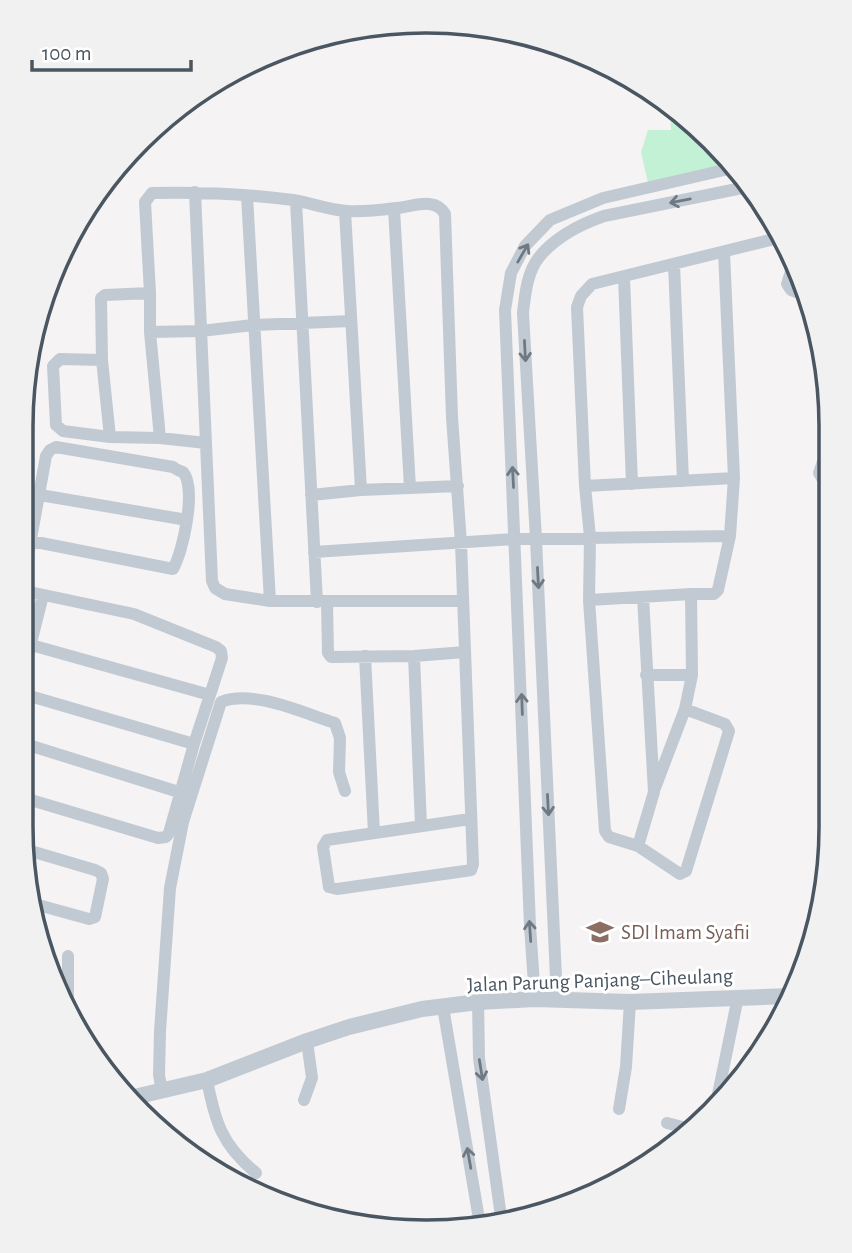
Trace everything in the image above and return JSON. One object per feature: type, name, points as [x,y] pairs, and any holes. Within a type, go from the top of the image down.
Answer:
[{"type":"street","points":[[535,999],[505,310],[512,274],[525,246],[550,220],[579,207],[627,192],[724,170]]},
{"type":"street","points":[[557,1000],[523,313],[526,285],[538,257],[585,223],[604,216],[739,189]]},
{"type":"street","points":[[195,192],[212,581],[215,588],[225,594],[270,601],[462,601]]},
{"type":"street","points":[[160,438],[150,332],[145,202],[152,193],[247,195],[345,211],[394,209],[432,203],[441,207],[445,214],[473,864],[471,870],[337,889],[329,887],[324,843],[327,840],[470,819]]},
{"type":"street","points":[[247,195],[270,601]]},
{"type":"street","points":[[296,201],[314,552],[328,653],[335,657],[465,652]]},
{"type":"street","points":[[394,209],[410,488]]},
{"type":"street","points":[[345,211],[361,490]]},
{"type":"street","points":[[685,709],[725,724],[729,730],[686,871],[680,874],[638,846],[609,837],[605,831],[589,600],[590,537],[585,486],[577,307],[581,296],[592,284],[771,240]]},
{"type":"street","points":[[589,600],[717,592],[730,537],[734,478],[724,252]]},
{"type":"street","points":[[674,264],[683,481]]},
{"type":"street","points":[[624,277],[632,484]]},
{"type":"street","points":[[789,277],[787,284],[795,292]]},
{"type":"street","points":[[110,437],[102,360],[101,298],[105,295],[150,293]]},
{"type":"street","points":[[150,332],[351,321]]},
{"type":"street","points":[[102,360],[60,359],[55,362],[56,425],[63,431],[206,443]]},
{"type":"street","points":[[33,531],[46,456],[56,447],[173,467],[183,472],[189,486],[187,520],[173,569],[33,541]]},
{"type":"street","points":[[585,486],[734,478]]},
{"type":"street","points":[[312,495],[458,486]]},
{"type":"street","points":[[40,495],[187,520]]},
{"type":"street","points":[[314,552],[515,539],[730,537]]},
{"type":"street","points":[[33,592],[134,614],[216,647],[221,651],[222,658],[194,744],[182,793],[166,836],[158,838],[33,800]]},
{"type":"street","points":[[33,625],[43,594]]},
{"type":"street","points":[[638,846],[654,792],[685,709],[692,675],[691,594]]},
{"type":"street","points":[[643,597],[654,792]]},
{"type":"street","points":[[33,646],[210,695]]},
{"type":"street","points":[[365,656],[374,833]]},
{"type":"street","points":[[414,656],[421,826]]},
{"type":"street","points":[[646,675],[692,675]]},
{"type":"street","points":[[33,697],[194,744]]},
{"type":"street","points":[[162,1091],[159,1075],[160,1031],[170,888],[183,822],[221,702],[243,698],[273,703],[335,723],[340,738],[339,772],[345,791]]},
{"type":"street","points":[[33,746],[182,793]]},
{"type":"street","points":[[34,852],[95,870],[101,873],[103,879],[95,917],[89,919],[41,906]]},
{"type":"street","points":[[64,979],[68,956]]},
{"type":"street","name":"Jalan Parung Panjang–Ciheulang","points":[[140,1096],[207,1080],[349,1027],[422,1009],[535,999],[629,1002],[780,996]]},
{"type":"street","points":[[720,1088],[738,997]]},
{"type":"street","points":[[478,1002],[479,1058],[500,1212]]},
{"type":"street","points":[[619,1109],[626,1067],[629,1002]]},
{"type":"street","points":[[443,1007],[478,1216]]},
{"type":"street","points":[[304,1100],[312,1078],[307,1041]]},
{"type":"street","points":[[207,1080],[214,1117],[220,1131],[235,1153],[256,1173]]},
{"type":"street","points":[[667,1124],[679,1127]]},
{"type":"green space","points":[[670,119],[720,166],[648,183],[641,152],[648,130],[671,130]]},
{"type":"place","name":"SDI Imam Syafii","points":[[600,932]]}]
